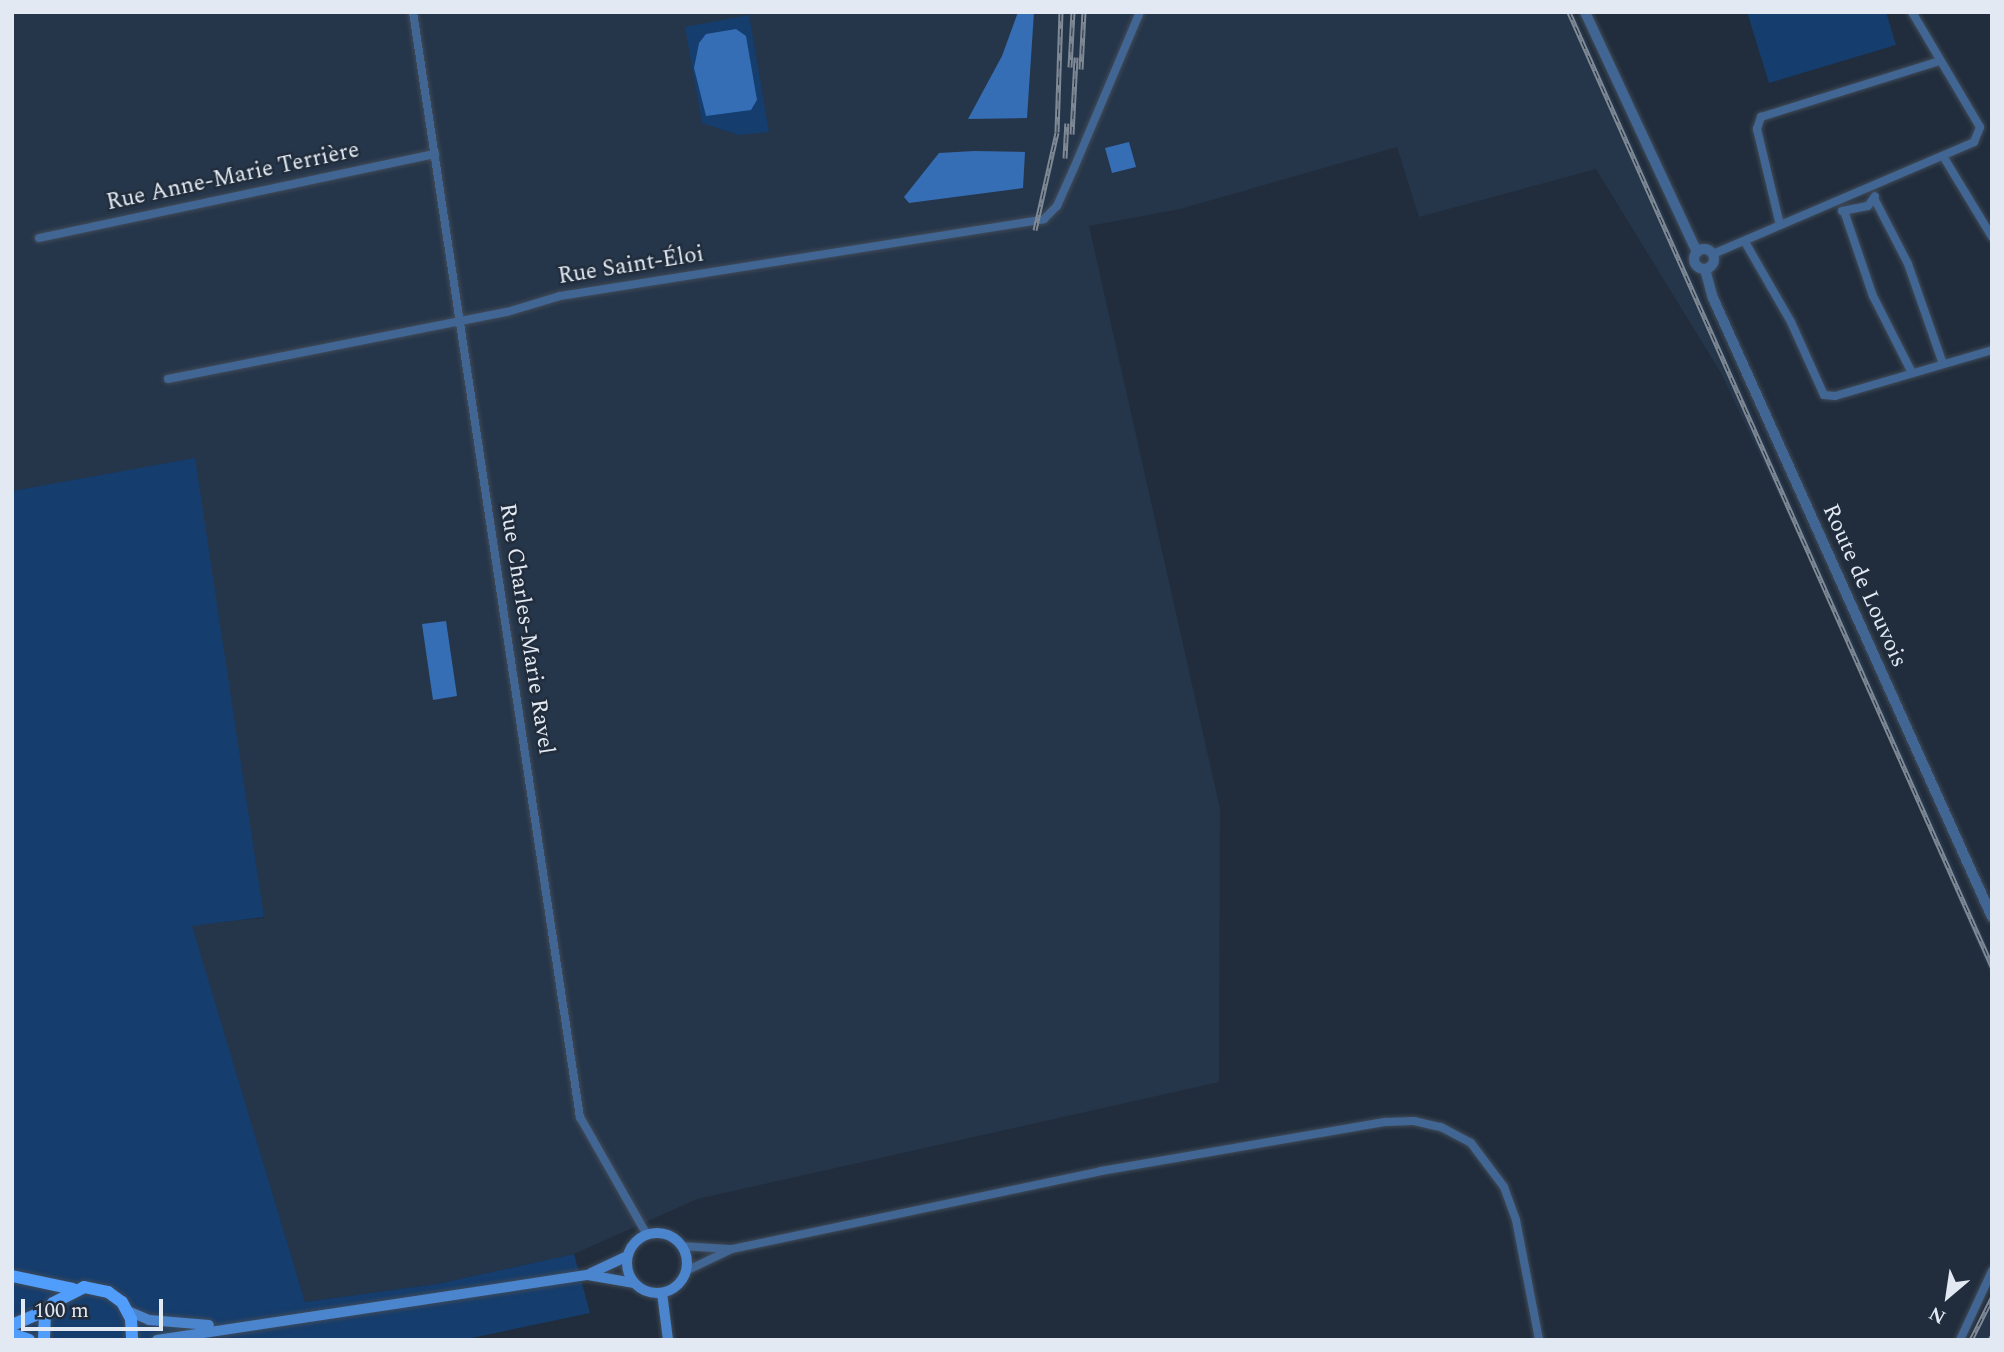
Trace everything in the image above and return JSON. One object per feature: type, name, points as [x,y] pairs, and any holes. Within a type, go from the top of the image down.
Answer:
[{"type":"main road","points":[[157,1340],[588,1275],[627,1256],[634,1243],[647,1235],[666,1235],[681,1246],[686,1271],[677,1286],[662,1293],[642,1290],[634,1283],[588,1275]]},
{"type":"main road","points":[[627,1256],[634,1283]]},
{"type":"main road","points":[[12,1276],[73,1289],[108,1292],[128,1311],[168,1322],[247,1325]]},
{"type":"main road","points":[[12,1325],[48,1310],[73,1289]]},
{"type":"main road","points":[[662,1293],[667,1340]]},
{"type":"main road","points":[[44,1340],[48,1310]]},
{"type":"main road","points":[[128,1311],[132,1340]]},
{"type":"main road","points":[[12,1334],[29,1340]]},
{"type":"street","name":"Rue Charles-Marie Ravel","points":[[413,12],[580,1117],[647,1235]]},
{"type":"street","name":"Rue Saint-Éloi","points":[[168,379],[460,320],[560,296],[1037,222],[1053,211],[1140,12]]},
{"type":"street","points":[[1585,12],[1697,252],[1695,263],[1705,269],[1713,264],[1713,254]]},
{"type":"street","points":[[1713,254],[1745,243],[1780,225],[1830,206],[1974,142],[1980,127],[1912,12]]},
{"type":"street","points":[[1780,225],[1757,129],[1761,117],[1940,61]]},
{"type":"street","name":"Rue Anne-Marie Terrière","points":[[39,238],[435,154]]},
{"type":"street","points":[[1943,156],[1992,237]]},
{"type":"street","points":[[1830,206],[1844,211],[1868,206],[1883,183]]},
{"type":"street","points":[[1874,198],[1908,264],[1942,362]]},
{"type":"street","points":[[1844,211],[1873,296],[1910,371]]},
{"type":"street","points":[[1745,243],[1791,322],[1819,391],[1835,397],[1910,371],[1992,350]]},
{"type":"street","points":[[1697,252],[1706,249],[1713,254]]},
{"type":"street","name":"Route de Louvois","points":[[1705,269],[1713,298],[1992,917]]},
{"type":"street","points":[[686,1271],[732,1249],[1101,1171],[1386,1122],[1414,1121],[1441,1127],[1471,1143],[1504,1187],[1516,1220],[1539,1340]]},
{"type":"street","points":[[681,1246],[732,1249]]},
{"type":"street","points":[[1960,1340],[1992,1271]]},
{"type":"shaded area","points":[[12,12],[1574,12],[1957,875],[1992,957],[1992,977],[1828,599],[1721,373],[1596,169],[1419,217],[1397,147],[1180,209],[1089,226],[1220,809],[1219,1082],[697,1199],[574,1254],[437,1284],[305,1302],[191,925],[264,918],[194,459],[12,491]]},
{"type":"shaded area","points":[[1018,12],[1034,12],[1027,118],[968,119],[1002,56]]},
{"type":"shaded area","points":[[1747,12],[1886,12],[1896,45],[1769,83]]},
{"type":"shaded area","points":[[749,15],[769,132],[739,135],[702,123],[685,27]]},
{"type":"shaded area","points":[[736,29],[746,36],[757,100],[751,110],[706,116],[694,68],[699,43],[706,34]]},
{"type":"shaded area","points":[[1129,142],[1136,167],[1112,173],[1105,148]]},
{"type":"shaded area","points":[[1025,152],[1023,188],[909,203],[904,197],[939,153]]},
{"type":"shaded area","points":[[195,458],[264,917],[192,926],[305,1302],[437,1284],[574,1254],[590,1313],[462,1340],[12,1340],[12,491]]},
{"type":"shaded area","points":[[446,621],[457,696],[433,700],[422,624]]},
{"type":"shaded area","points":[[1992,1292],[1992,1340],[1969,1340],[1978,1323]]},
{"type":"railway","points":[[1035,230],[1057,132],[1061,12]]},
{"type":"railway","points":[[1070,67],[1073,12]]},
{"type":"railway","points":[[1081,69],[1084,12]]},
{"type":"railway","points":[[1569,12],[1992,966]]},
{"type":"railway","points":[[1072,134],[1076,57]]},
{"type":"railway","points":[[1065,158],[1067,123]]},
{"type":"railway","points":[[1971,1340],[1992,1298]]},
{"type":"railway","points":[[1990,1340],[1992,1336]]}]
